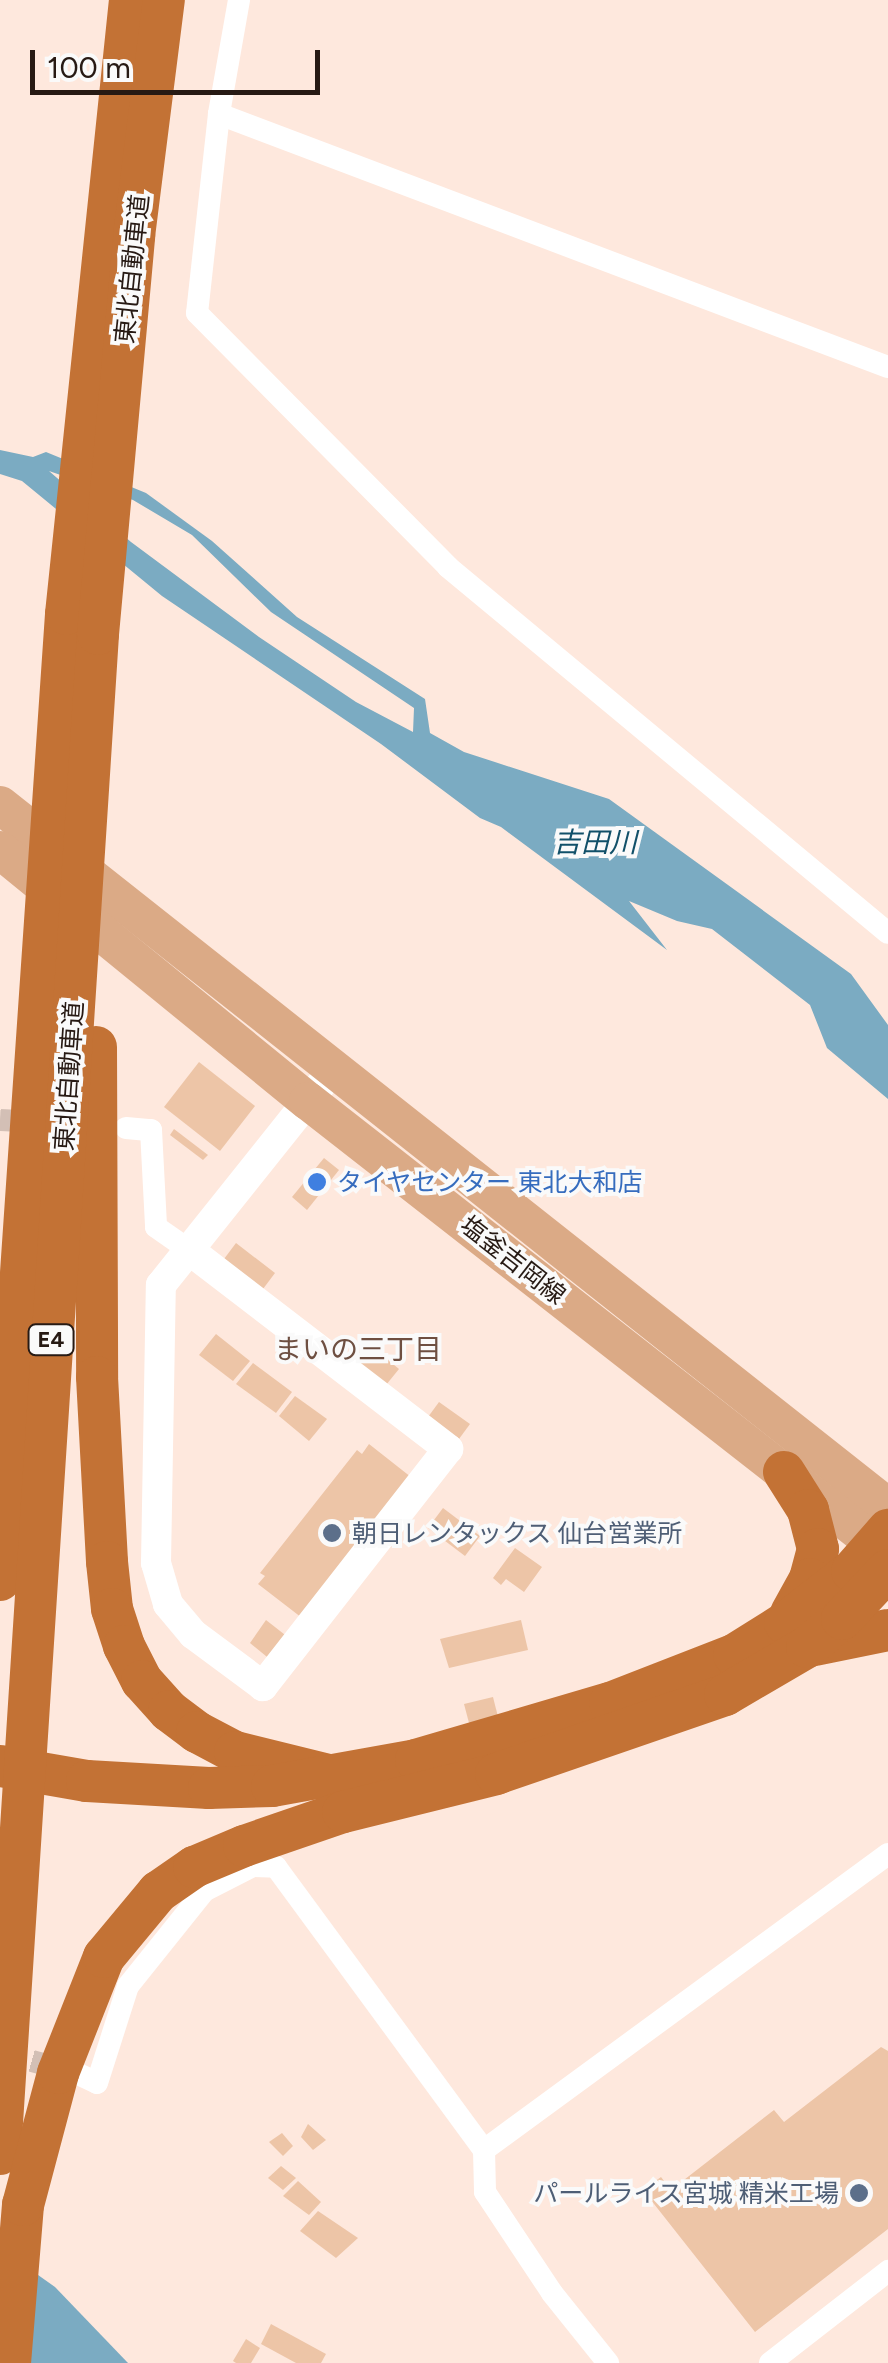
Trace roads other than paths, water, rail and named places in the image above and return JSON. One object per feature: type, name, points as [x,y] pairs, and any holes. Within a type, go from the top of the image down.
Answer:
[{"type":"highway","name":"東北自動車道","points":[[0,2154],[29,1724],[61,943],[54,821],[82,624],[130,0]]},
{"type":"highway","name":"東北自動車道","points":[[102,391],[164,0]]},
{"type":"highway","points":[[82,624],[54,821],[112,1609],[142,1681],[169,1711],[197,1732],[235,1752],[338,1794]]},
{"type":"highway","name":"東北自動車道","points":[[0,1580],[61,943]]},
{"type":"highway","points":[[0,1154],[15,1072],[61,943]]},
{"type":"highway","points":[[784,1472],[808,1510],[818,1549],[796,1635]]},
{"type":"highway","points":[[0,1788],[73,1800],[338,1794],[496,1774],[725,1695],[796,1635],[852,1571],[885,1541]]},
{"type":"highway","points":[[796,1635],[888,1630]]},
{"type":"highway","points":[[0,1766],[87,1782],[208,1788],[272,1786],[338,1794]]},
{"type":"highway","points":[[10,2363],[23,2205],[43,2119],[84,1999],[104,1957],[158,1892],[194,1867],[338,1794]]},
{"type":"main road","name":"塩釜吉岡線","points":[[54,821],[885,1541]]},
{"type":"main road","name":"塩釜吉岡線","points":[[0,850],[308,1100],[784,1472],[885,1541]]},
{"type":"street","points":[[238,0],[218,114],[196,314],[448,566],[888,933]]},
{"type":"street","points":[[218,114],[888,367]]},
{"type":"street","points":[[126,1128],[151,1130],[156,1228],[190,1250],[448,1449],[263,1686],[193,1634],[168,1604],[156,1563],[161,1285],[190,1250],[335,1066]]},
{"type":"street","points":[[484,2150],[888,1854]]},
{"type":"street","points":[[76,2074],[97,2083],[128,1986],[204,1891],[253,1866],[276,1867],[484,2150],[485,2192],[552,2293],[608,2363]]},
{"type":"street","points":[[770,2363],[887,2274]]},
{"type":"water","name":"吉田川","points":[[0,450],[33,457],[46,452],[146,493],[212,541],[297,617],[425,699],[430,733],[464,752],[609,799],[851,974],[888,1025],[888,1099],[827,1048],[810,1005],[712,929],[677,921],[629,901],[667,950],[501,827],[480,818],[381,744],[162,596],[22,481],[0,474]],"holes":[[[49,471],[133,500],[192,535],[271,612],[414,708],[413,732],[356,702],[259,637],[131,542]]]},
{"type":"water","points":[[0,2248],[55,2287],[128,2363],[28,2363]]},
{"type":"tunnel","points":[[0,1120],[41,1122]]},
{"type":"tunnel","points":[[0,2052],[68,2071]]},
{"type":"place","name":"タイヤセンター 東北大和店","points":[[317,1182]]},
{"type":"place","name":"朝日レンタックス 仙台営業所","points":[[332,1533]]},
{"type":"place","name":"パールライス宮城 精米工場","points":[[859,2193]]},
{"type":"district","name":"まいの三丁目","points":[[358,1349]]}]
